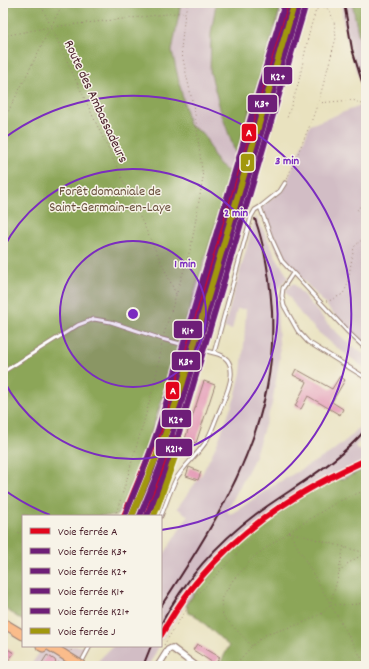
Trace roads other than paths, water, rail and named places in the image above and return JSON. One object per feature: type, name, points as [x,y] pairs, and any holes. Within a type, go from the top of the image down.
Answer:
[{"type":"main road","points":[[3,617],[22,628]]},
{"type":"main road","points":[[3,623],[22,634]]},
{"type":"main road","points":[[46,647],[73,666]]},
{"type":"main road","points":[[47,647],[82,666]]},
{"type":"street","points":[[158,666],[168,650],[172,648],[196,666]]},
{"type":"lane","points":[[214,353],[251,217],[255,210],[280,191],[285,183]]},
{"type":"lane","points":[[260,207],[282,261],[356,341],[366,349]]},
{"type":"lane","points":[[293,273],[283,288],[282,296],[284,306],[298,331],[308,342],[366,378]]},
{"type":"lane","points":[[3,372],[78,325],[94,319],[111,322],[162,339],[220,354],[226,358],[232,373],[230,385],[206,442],[176,480],[161,515]]},
{"type":"lane","points":[[79,666],[89,647]]},
{"type":"railway","points":[[344,3],[352,49],[366,95]]},
{"type":"railway","points":[[162,604],[210,529],[225,501],[250,445],[260,416],[267,387],[272,349],[272,311],[267,265],[255,219]]},
{"type":"railway","points":[[162,622],[191,578],[202,564],[228,537],[256,514],[328,465],[366,429]]},
{"type":"railway","points":[[143,666],[151,647]]},
{"type":"rail line","name":"K1+","points":[[126,513],[158,430],[285,3]]},
{"type":"rail line","name":"A","points":[[124,515],[159,432],[176,380],[287,3]]},
{"type":"rail line","name":"K3+","points":[[132,515],[152,469],[165,432],[292,3]]},
{"type":"rail line","name":"J","points":[[132,515],[165,435],[183,382],[294,5]]},
{"type":"rail line","name":"K2+","points":[[140,515],[172,434],[299,5]]},
{"type":"rail line","name":"K21+","points":[[147,515],[165,474],[178,436],[305,7]]},
{"type":"rail line","name":"A","points":[[147,515],[174,438]]},
{"type":"rail line","name":"J","points":[[154,515],[181,440]]},
{"type":"rail line","name":"A","points":[[162,633],[195,584],[237,540],[277,509],[320,483],[366,460]]},
{"type":"park label","name":"Forêt domaniale de Saint-Germain-en-Laye","points":[[110,198]]}]
